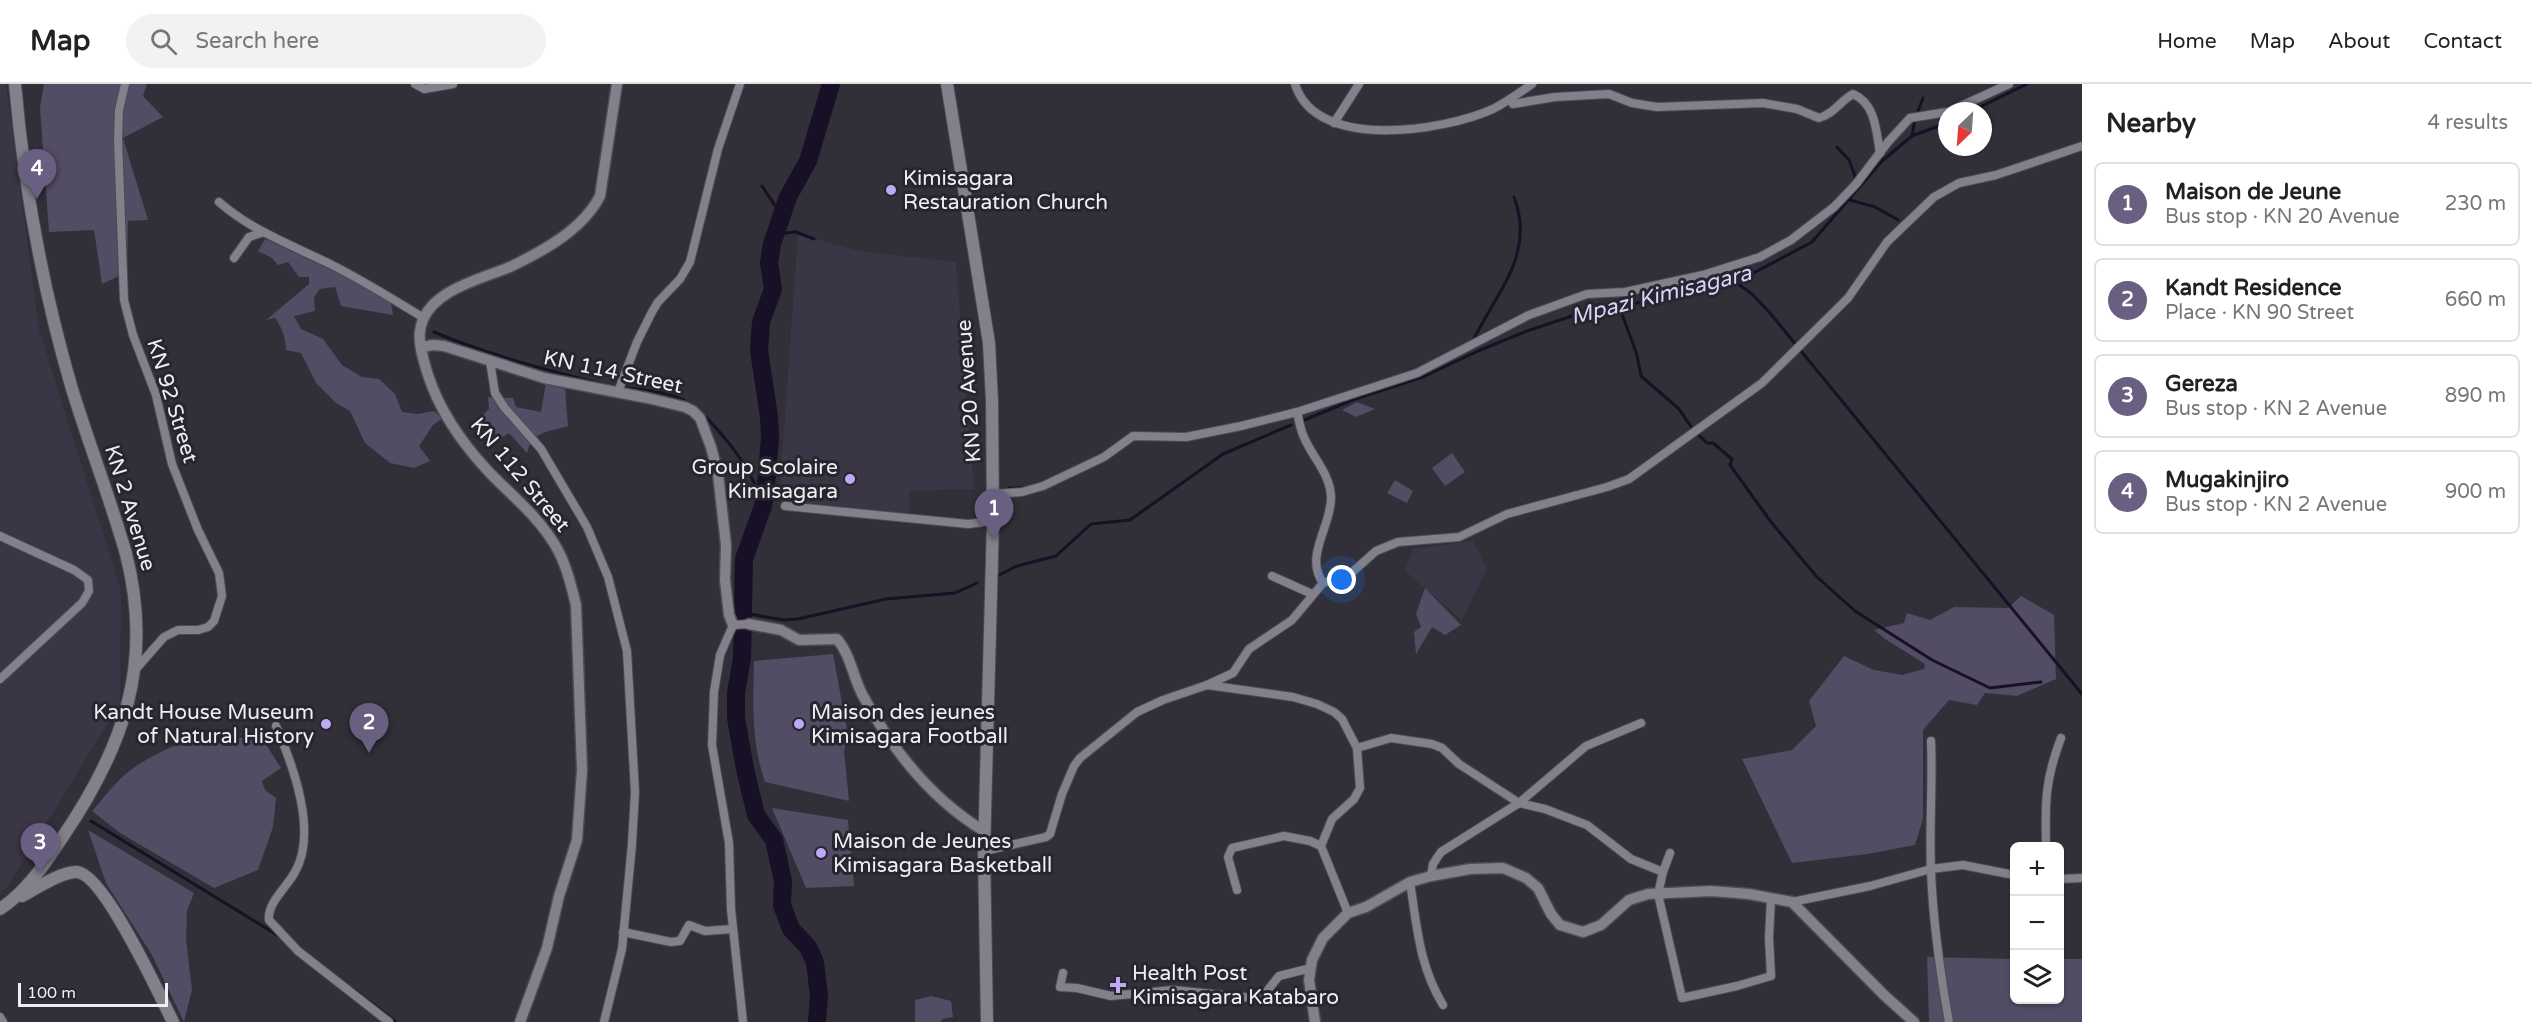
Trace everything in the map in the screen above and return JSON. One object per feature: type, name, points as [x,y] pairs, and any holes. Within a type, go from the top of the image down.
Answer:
[{"type":"main road","name":"KN 2 Avenue","points":[[0,909],[18,898],[87,802],[120,734],[135,670],[136,614],[132,576],[110,498],[73,390],[58,337],[38,247],[15,84]]},
{"type":"main road","name":"KN 20 Avenue","points":[[946,84],[989,343],[994,494],[984,831],[987,1022]]},
{"type":"main road","points":[[18,898],[66,874],[77,872],[87,876],[109,901],[173,1022]]},
{"type":"street","name":"KN 92 Street","points":[[124,84],[119,110],[118,140],[124,300],[133,335],[156,395],[172,464],[195,524],[219,573],[222,596],[214,621],[208,627],[198,630],[178,630],[164,637],[135,670]]},
{"type":"street","points":[[415,84],[424,89],[453,84]]},
{"type":"street","points":[[219,202],[235,216],[336,267],[424,318],[436,303],[451,291],[530,257],[573,230],[594,209],[600,196],[617,84]]},
{"type":"street","points":[[618,392],[637,342],[652,312],[658,302],[680,279],[690,262],[714,164],[741,84]]},
{"type":"street","points":[[1295,84],[1298,96],[1311,109],[1334,123],[1377,130],[1453,123],[1491,110],[1532,84]]},
{"type":"street","points":[[1334,123],[1359,84]]},
{"type":"street","points":[[1968,102],[2009,84]]},
{"type":"street","points":[[1511,99],[1513,104],[1555,97],[1609,94],[1632,103],[1657,107],[1763,103],[1797,109],[1819,118],[1831,113],[1842,100],[1853,94],[1860,97],[1871,110],[1880,153]]},
{"type":"street","points":[[994,494],[1022,492],[1043,486],[1104,457],[1133,436],[1194,436],[1297,412],[1417,373],[1529,315],[1587,294],[1625,292],[1692,278],[1760,257],[1791,240],[1834,207],[1910,118],[1938,113]]},
{"type":"street","points":[[984,851],[1046,837],[1050,834],[1062,794],[1080,758],[1137,712],[1233,673],[1245,653],[1292,620],[1323,583],[1349,575],[1376,551],[1398,542],[1459,537],[1508,514],[1629,479],[1762,383],[1848,298],[1887,242],[1934,198],[1959,183],[1996,175],[2082,146]]},
{"type":"street","points":[[234,258],[249,237],[264,232]]},
{"type":"street","name":"KN 112 Street","points":[[424,318],[420,329],[422,347],[435,398],[459,437],[488,471],[540,523],[556,546],[568,574],[576,605],[582,770],[577,840],[559,896],[547,948],[520,1022]]},
{"type":"street","name":"KN 114 Street","points":[[422,347],[444,346],[544,378],[685,406],[700,418],[718,474],[726,545],[725,580],[729,615],[733,625]]},
{"type":"street","points":[[490,361],[495,393],[504,407],[541,448],[587,527],[608,577],[624,635],[630,670],[635,792],[622,949],[604,1022]]},
{"type":"street","points":[[1297,412],[1303,435],[1327,481],[1331,496],[1329,517],[1317,553],[1316,573],[1323,583]]},
{"type":"street","points":[[785,506],[968,524],[993,521]]},
{"type":"street","points":[[0,536],[74,570],[88,580],[89,591],[82,603],[0,679]]},
{"type":"street","points":[[1272,576],[1312,594]]},
{"type":"street","points":[[743,1022],[733,929],[729,843],[712,745],[714,692],[720,655],[733,625],[749,624],[781,630],[799,640],[837,639],[843,647],[860,691],[909,765],[947,805],[984,831]]},
{"type":"street","points":[[1207,685],[1293,697],[1317,704],[1334,712],[1342,719],[1357,748],[1360,768],[1358,793],[1332,819],[1321,846]]},
{"type":"street","points":[[1431,876],[1433,864],[1442,852],[1519,803],[1586,746],[1641,723]]},
{"type":"street","points":[[276,726],[300,790],[304,844],[303,856],[296,872],[271,907],[269,920],[298,951],[389,1022]]},
{"type":"street","points":[[1357,748],[1391,738],[1432,744],[1442,748],[1459,764],[1519,803],[1545,809],[1587,825],[1631,859],[1663,872]]},
{"type":"street","points":[[2046,842],[2045,797],[2050,768],[2061,738]]},
{"type":"street","points":[[1931,741],[1933,780],[1931,869],[1936,948],[1949,1022]]},
{"type":"street","points":[[1238,890],[1228,857],[1232,848],[1284,836],[1311,841],[1321,846],[1348,913]]},
{"type":"street","points":[[1670,853],[1658,894],[1680,997],[1685,999],[1771,976],[1769,938],[1771,898]]},
{"type":"street","points":[[1315,1022],[1309,981],[1312,960],[1323,938],[1348,913],[1366,907],[1410,882],[1431,876],[1470,869],[1503,868],[1526,878],[1538,888],[1551,914],[1560,925],[1583,932],[1601,925],[1629,900],[1637,896],[1711,891],[1792,902],[1870,886],[1931,869],[1963,865],[2010,874]]},
{"type":"street","points":[[2064,879],[2082,878]]},
{"type":"street","points":[[1410,882],[1417,939],[1426,973],[1443,1005]]},
{"type":"street","points":[[1792,902],[1914,1022]]},
{"type":"street","points":[[623,932],[671,942],[680,941],[688,925],[705,931],[733,929]]},
{"type":"street","points":[[1063,973],[1060,987],[1077,988],[1111,996],[1173,990],[1253,998],[1263,996],[1279,976],[1311,968]]},
{"type":"street","points":[[0,1017],[3,1022]]},
{"type":"shaded area","points":[[0,84],[6,84],[39,330],[121,590],[120,703],[8,886],[0,892]]},
{"type":"shaded area","points":[[44,84],[147,84],[143,96],[163,117],[123,138],[148,220],[128,221],[127,272],[102,284],[94,230],[49,232],[40,108]]},
{"type":"shaded area","points":[[798,234],[858,251],[956,262],[974,489],[909,491],[909,514],[779,500]]},
{"type":"shaded area","points":[[265,239],[344,276],[391,303],[393,315],[341,306],[335,287],[320,289],[314,297],[315,311],[294,316],[301,329],[323,339],[342,365],[362,377],[379,379],[395,394],[402,412],[418,414],[434,411],[443,418],[433,425],[419,446],[430,461],[414,468],[390,463],[365,443],[350,411],[336,403],[316,383],[301,353],[286,350],[283,333],[275,318],[266,320],[309,284],[309,277],[299,277],[288,262],[278,265],[272,258],[258,251]]},
{"type":"shaded area","points":[[546,382],[565,388],[568,426],[537,436],[527,453],[509,433],[501,438],[475,422],[489,409],[488,397],[513,398],[516,407],[541,412]]},
{"type":"shaded area","points":[[1357,402],[1375,409],[1356,417],[1342,410]]},
{"type":"shaded area","points":[[1452,453],[1465,472],[1445,486],[1432,468]]},
{"type":"shaded area","points":[[1395,480],[1413,491],[1407,503],[1387,493]]},
{"type":"shaded area","points":[[1473,541],[1487,569],[1462,620],[1405,571],[1413,549]]},
{"type":"shaded area","points":[[1425,588],[1461,625],[1445,635],[1432,627],[1416,654],[1414,632],[1421,627],[1416,614]]},
{"type":"shaded area","points":[[2021,596],[2054,615],[2056,679],[2017,696],[1985,693],[1977,705],[1949,700],[1923,730],[1923,819],[1915,845],[1868,854],[1792,863],[1742,759],[1792,750],[1816,726],[1809,701],[1844,656],[1874,670],[1902,675],[1924,669],[1925,664],[1874,630],[1904,623],[1907,613],[1930,620],[1954,607],[2008,608]]},
{"type":"shaded area","name":"Maison des jeunes Kimisagara Football","points":[[833,654],[848,735],[844,751],[849,801],[765,782],[755,737],[754,661]]},
{"type":"shaded area","points":[[218,732],[232,740],[256,734],[265,743],[281,768],[262,781],[265,790],[276,798],[273,827],[258,870],[214,888],[120,833],[92,811],[120,779],[142,762],[179,744]]},
{"type":"shaded area","name":"Maison de Jeunes Kimisagara Basketball","points":[[772,808],[848,820],[854,886],[806,888]]},
{"type":"shaded area","points":[[88,830],[194,893],[187,911],[186,939],[192,990],[184,1022],[152,955],[106,883]]},
{"type":"shaded area","points":[[1927,957],[2010,959],[2010,1004],[2064,1004],[2064,959],[2082,959],[2082,1022],[1929,1022]]},
{"type":"shaded area","points":[[931,996],[951,1001],[953,1017],[942,1019],[941,1022],[915,1022],[915,1000]]},
{"type":"waterway","points":[[817,1022],[819,996],[815,962],[808,947],[791,929],[782,905],[783,881],[774,840],[756,815],[745,769],[736,718],[736,693],[742,658],[744,559],[763,506],[770,438],[759,350],[761,322],[773,289],[769,263],[772,244],[788,197],[808,161],[831,84]]},
{"type":"waterway","name":"Mpazi Kimisagara","points":[[1990,102],[2027,84]]},
{"type":"waterway","points":[[1912,136],[1915,119],[1923,98]]},
{"type":"waterway","name":"Mpazi Kimisagara","points":[[1302,421],[1355,399],[1423,377],[1527,331],[1587,311],[1661,299],[1744,278],[1812,242],[1882,161],[1912,136],[1938,126]]},
{"type":"waterway","points":[[1837,147],[1849,160],[1857,181]]},
{"type":"waterway","points":[[762,186],[782,216]]},
{"type":"waterway","points":[[1473,341],[1502,289],[1517,255],[1520,237],[1519,218],[1514,197]]},
{"type":"waterway","points":[[1850,200],[1875,207],[1898,220]]},
{"type":"waterway","points":[[775,234],[796,232],[814,239]]},
{"type":"waterway","points":[[1734,281],[1752,294],[1770,313],[2082,694]]},
{"type":"waterway","points":[[1619,306],[1637,355],[1641,376],[1679,409],[1694,431],[1707,443],[1713,443],[1732,459],[1730,465],[1771,522],[1817,577],[1855,611],[1932,660],[1990,688],[2041,682]]},
{"type":"waterway","points":[[434,332],[496,355],[603,384],[670,395],[688,403]]},
{"type":"waterway","points":[[703,414],[739,456],[753,480],[763,506]]},
{"type":"waterway","name":"Mpazi Kimisagara","points":[[995,577],[1017,566],[1056,556],[1091,524],[1130,520],[1223,454],[1291,425]]},
{"type":"waterway","points":[[1009,488],[1023,488]]},
{"type":"waterway","name":"Mpazi Kimisagara","points":[[744,613],[784,620],[798,619],[886,599],[955,593],[977,583]]},
{"type":"waterway","points":[[91,821],[279,936]]},
{"type":"waterway","points":[[353,989],[396,1022]]},
{"type":"place","name":"Kimisagara Restauration Church","points":[[891,190]]},
{"type":"place","name":"Mugakinjiro","points":[[37,199]]},
{"type":"place","name":"Group Scolaire Kimisagara","points":[[850,479]]},
{"type":"place","name":"Maison de Jeune","points":[[994,539]]},
{"type":"place","name":"Kandt House Museum of Natural History","points":[[326,724]]},
{"type":"place","name":"Maison des jeunes Kimisagara Football","points":[[799,724]]},
{"type":"place","name":"Kandt Residence","points":[[369,753]]},
{"type":"place","name":"Maison de Jeunes Kimisagara Basketball","points":[[821,853]]},
{"type":"place","name":"Gereza","points":[[40,873]]},
{"type":"place","name":"Health Post Kimisagara Katabaro","points":[[1118,985]]}]
